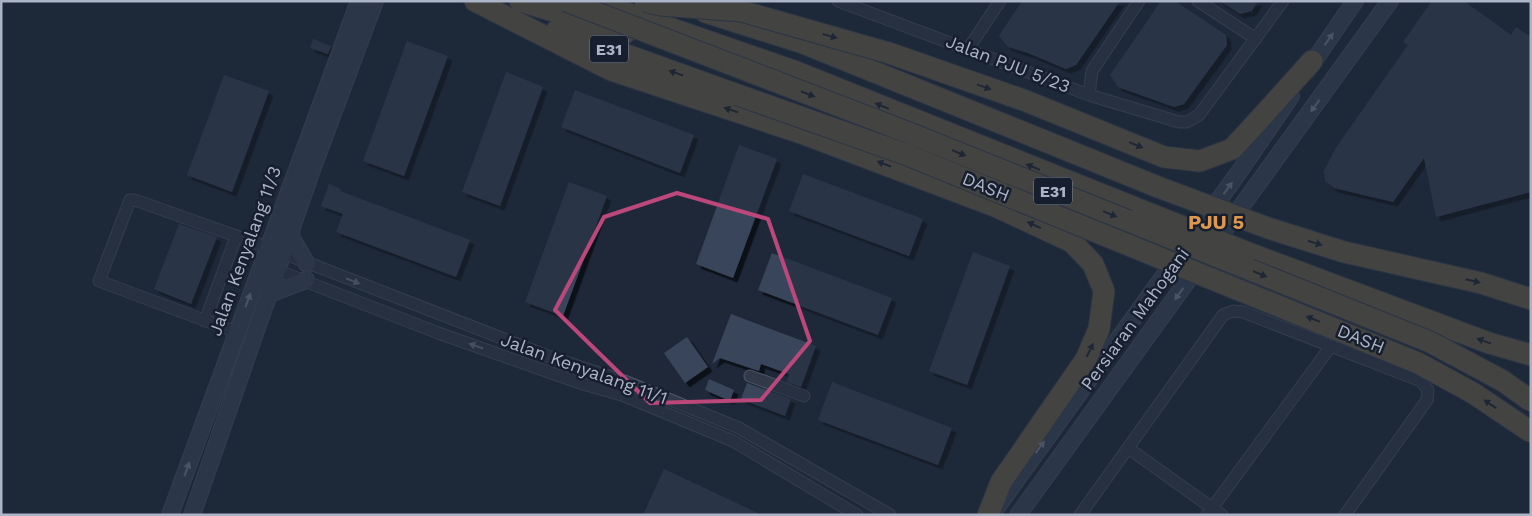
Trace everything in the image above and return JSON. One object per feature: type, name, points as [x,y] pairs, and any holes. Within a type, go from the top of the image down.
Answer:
[{"type":"highway","points":[[475,1],[611,70],[802,134],[997,207],[1072,242],[1093,264],[1104,291],[1099,329],[1086,359],[1001,482],[990,515]]},
{"type":"highway","name":"DASH","points":[[480,1],[905,154],[1340,330],[1418,363],[1473,392],[1531,432]]},
{"type":"highway","points":[[520,1],[742,68],[770,72],[794,71]]},
{"type":"highway","name":"DASH","points":[[566,1],[912,134],[1430,342],[1503,381],[1531,401]]},
{"type":"highway","points":[[592,1],[794,71],[1246,252],[1489,343],[1531,355]]},
{"type":"highway","points":[[645,1],[660,5],[742,11],[889,53],[1026,101],[1164,157],[1200,161],[1232,149],[1312,62]]},
{"type":"highway","points":[[668,1],[803,43],[1158,187],[1268,228],[1344,252],[1481,283],[1531,299]]},
{"type":"main road","name":"Jalan Kenyalang 11/3","points":[[192,515],[284,254],[316,138],[359,1]]},
{"type":"main road","name":"Jalan Kenyalang 11/3","points":[[170,515],[267,247],[375,1]]},
{"type":"main road","name":"Persiaran Mahogani","points":[[990,515],[1239,172],[1355,1]]},
{"type":"main road","name":"Persiaran Mahogani","points":[[1018,515],[1390,1]]},
{"type":"main road","points":[[291,232],[292,240],[307,264]]},
{"type":"main road","points":[[269,294],[306,280]]},
{"type":"street","name":"Jalan PJU 5/23","points":[[838,1],[1089,95],[1179,122],[1187,122],[1199,115],[1256,39]]},
{"type":"street","points":[[968,49],[1000,1]]},
{"type":"street","points":[[1089,95],[1092,71],[1139,1]]},
{"type":"street","points":[[1198,1],[1256,39],[1283,1]]},
{"type":"street","name":"Jalan Kenyalang 11/1","points":[[205,321],[100,281],[100,276],[130,200],[135,200],[267,247],[553,358],[626,382],[739,428],[890,515]]},
{"type":"street","points":[[236,237],[205,321],[236,332]]},
{"type":"street","name":"Jalan Kenyalang 11/1","points":[[261,264],[441,334],[583,384],[622,395],[733,441],[857,515]]},
{"type":"street","points":[[1080,515],[1223,315],[1233,311],[1243,312],[1421,381],[1428,390],[1427,400],[1344,515]]},
{"type":"street","points":[[1128,448],[1214,512],[1331,346]]},
{"type":"street","points":[[750,376],[804,396]]},
{"type":"highlighted area","points":[[677,193],[768,219],[810,341],[761,400],[650,403],[555,310],[604,217]]},
{"type":"building","points":[[1022,1],[1120,1],[1076,65],[1066,69],[1008,47],[999,36]]},
{"type":"building","points":[[1161,1],[1175,1],[1226,35],[1227,45],[1184,104],[1174,107],[1118,87],[1110,75]]},
{"type":"building","points":[[1220,1],[1258,1],[1252,11],[1240,14]]},
{"type":"building","points":[[1432,1],[1464,1],[1511,35],[1516,27],[1531,37],[1531,192],[1436,217],[1424,158],[1393,202],[1334,188],[1325,181],[1324,171],[1335,149],[1408,45],[1403,42]]},
{"type":"building","points":[[313,39],[331,46],[328,54],[310,48]]},
{"type":"building","points":[[407,41],[448,56],[404,176],[363,161]]},
{"type":"building","points":[[506,72],[543,87],[500,206],[462,192]]},
{"type":"building","points":[[224,75],[269,91],[232,192],[187,175]]},
{"type":"building","points":[[575,90],[694,135],[680,173],[561,127]]},
{"type":"building","points":[[739,145],[777,159],[733,278],[696,264]]},
{"type":"building","points":[[803,174],[923,219],[909,256],[789,211]]},
{"type":"building","points":[[569,182],[607,196],[563,316],[525,302]]},
{"type":"building","points":[[329,184],[341,189],[340,191],[470,240],[456,277],[336,232],[343,214],[321,206]]},
{"type":"building","points":[[179,224],[217,237],[191,304],[154,289]]},
{"type":"building","points":[[973,252],[1010,266],[967,385],[929,371]]},
{"type":"building","points":[[772,253],[892,298],[878,335],[758,290]]},
{"type":"building","points":[[731,314],[816,346],[801,387],[787,382],[789,374],[761,364],[759,371],[720,358],[712,364]]},
{"type":"building","points":[[687,337],[708,367],[685,383],[664,353]]},
{"type":"building","points":[[709,379],[734,390],[730,401],[705,390]]},
{"type":"building","points":[[832,382],[952,428],[938,465],[818,420]]},
{"type":"building","points":[[747,383],[791,399],[785,416],[741,399]]},
{"type":"building","points":[[664,469],[762,515],[643,515]]},
{"type":"district","name":"PJU 5","points":[[1216,222]]}]
